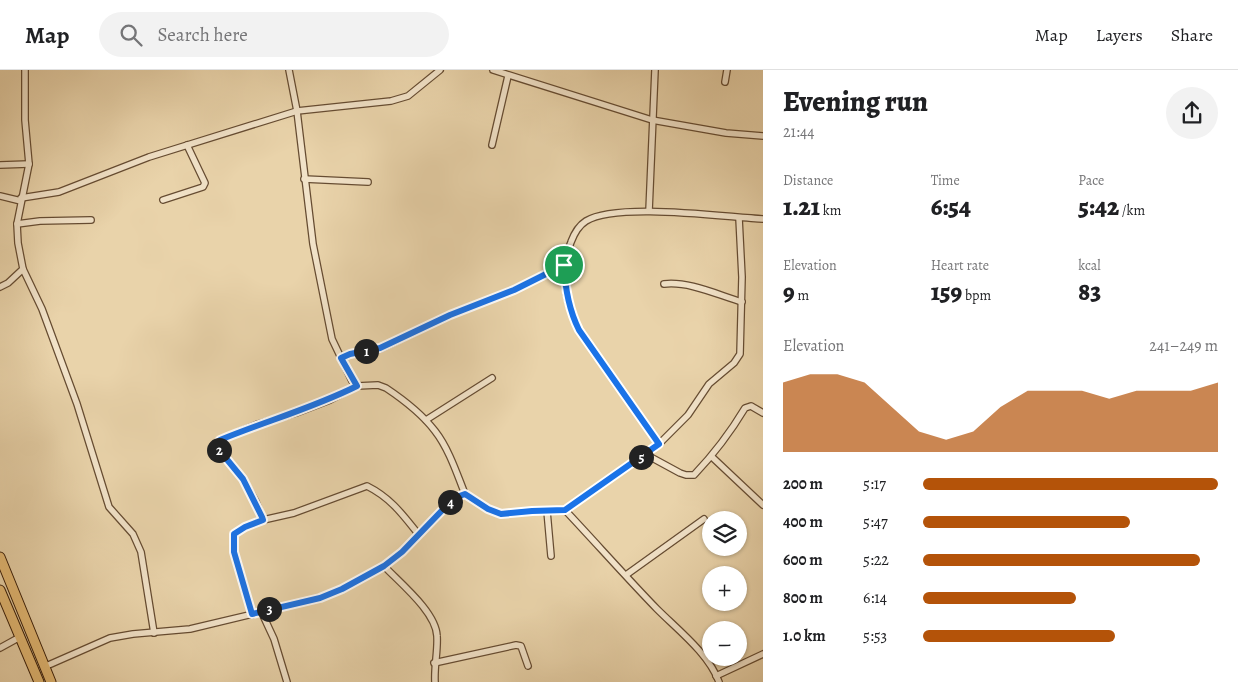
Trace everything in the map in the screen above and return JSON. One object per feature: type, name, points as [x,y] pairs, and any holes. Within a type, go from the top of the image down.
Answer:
[{"type":"highway","points":[[0,556],[51,682]]},
{"type":"highway","points":[[0,590],[40,682]]},
{"type":"street","points":[[25,70],[25,120],[29,164],[17,224],[18,243],[23,269],[42,309],[82,418],[109,507],[133,534],[141,552],[154,633]]},
{"type":"street","points":[[289,70],[297,111],[313,244],[332,339],[357,386]]},
{"type":"street","points":[[0,196],[21,199],[59,192],[149,157],[297,111],[391,100],[408,96],[440,70]]},
{"type":"street","points":[[493,70],[652,120],[726,133],[763,136]]},
{"type":"street","points":[[649,211],[655,70]]},
{"type":"street","points":[[725,82],[727,70]]},
{"type":"street","points":[[492,146],[508,76]]},
{"type":"street","points":[[163,200],[203,188],[204,179],[187,145]]},
{"type":"street","points":[[0,165],[29,164]]},
{"type":"street","points":[[304,180],[368,182]]},
{"type":"street","points":[[659,444],[579,330],[574,319],[568,298],[564,265],[577,229],[586,221],[602,216],[649,211],[763,219]]},
{"type":"street","points":[[263,520],[256,502],[243,479],[220,451],[218,443],[220,440],[258,424],[296,413],[330,400],[357,386],[378,385],[386,388],[426,420],[441,440],[465,494],[488,509],[501,514],[565,510],[659,444],[688,415],[709,384],[734,363],[740,354],[742,302],[739,218]]},
{"type":"street","points":[[17,224],[40,221],[91,220]]},
{"type":"street","points":[[341,358],[350,354],[380,348],[450,315],[514,290],[564,265]]},
{"type":"street","points":[[0,287],[23,269]]},
{"type":"street","points":[[664,284],[685,285],[742,302]]},
{"type":"street","points":[[426,420],[492,378]]},
{"type":"street","points":[[645,454],[686,476],[694,475],[712,457],[745,408],[751,406],[763,413]]},
{"type":"street","points":[[712,457],[763,505]]},
{"type":"street","points":[[252,614],[234,552],[234,534],[245,527],[263,520],[294,513],[367,486],[398,508],[420,535]]},
{"type":"street","points":[[44,667],[110,638],[190,629],[320,598],[342,589],[384,566],[420,535],[454,498],[465,494]]},
{"type":"street","points":[[565,510],[693,643],[719,682]]},
{"type":"street","points":[[547,511],[551,556]]},
{"type":"street","points":[[626,575],[702,519]]},
{"type":"street","points":[[384,566],[428,613],[435,625],[437,636],[434,663],[435,682]]},
{"type":"street","points":[[261,611],[274,639],[287,682]]},
{"type":"street","points":[[0,648],[20,637]]},
{"type":"street","points":[[434,663],[516,645],[521,646],[528,666]]},
{"type":"street","points":[[716,676],[763,654]]},
{"type":"route","points":[[564,265],[568,298],[579,330],[659,444],[565,510],[501,514],[488,509],[465,494],[454,498],[441,514],[402,552],[384,566],[342,589],[320,598],[252,614],[234,552],[234,534],[245,527],[263,520],[256,502],[243,479],[220,451],[218,443],[220,440],[258,424],[296,413],[330,400],[357,386],[352,381],[341,358],[350,354],[380,348],[450,315],[514,290],[564,265]]}]
